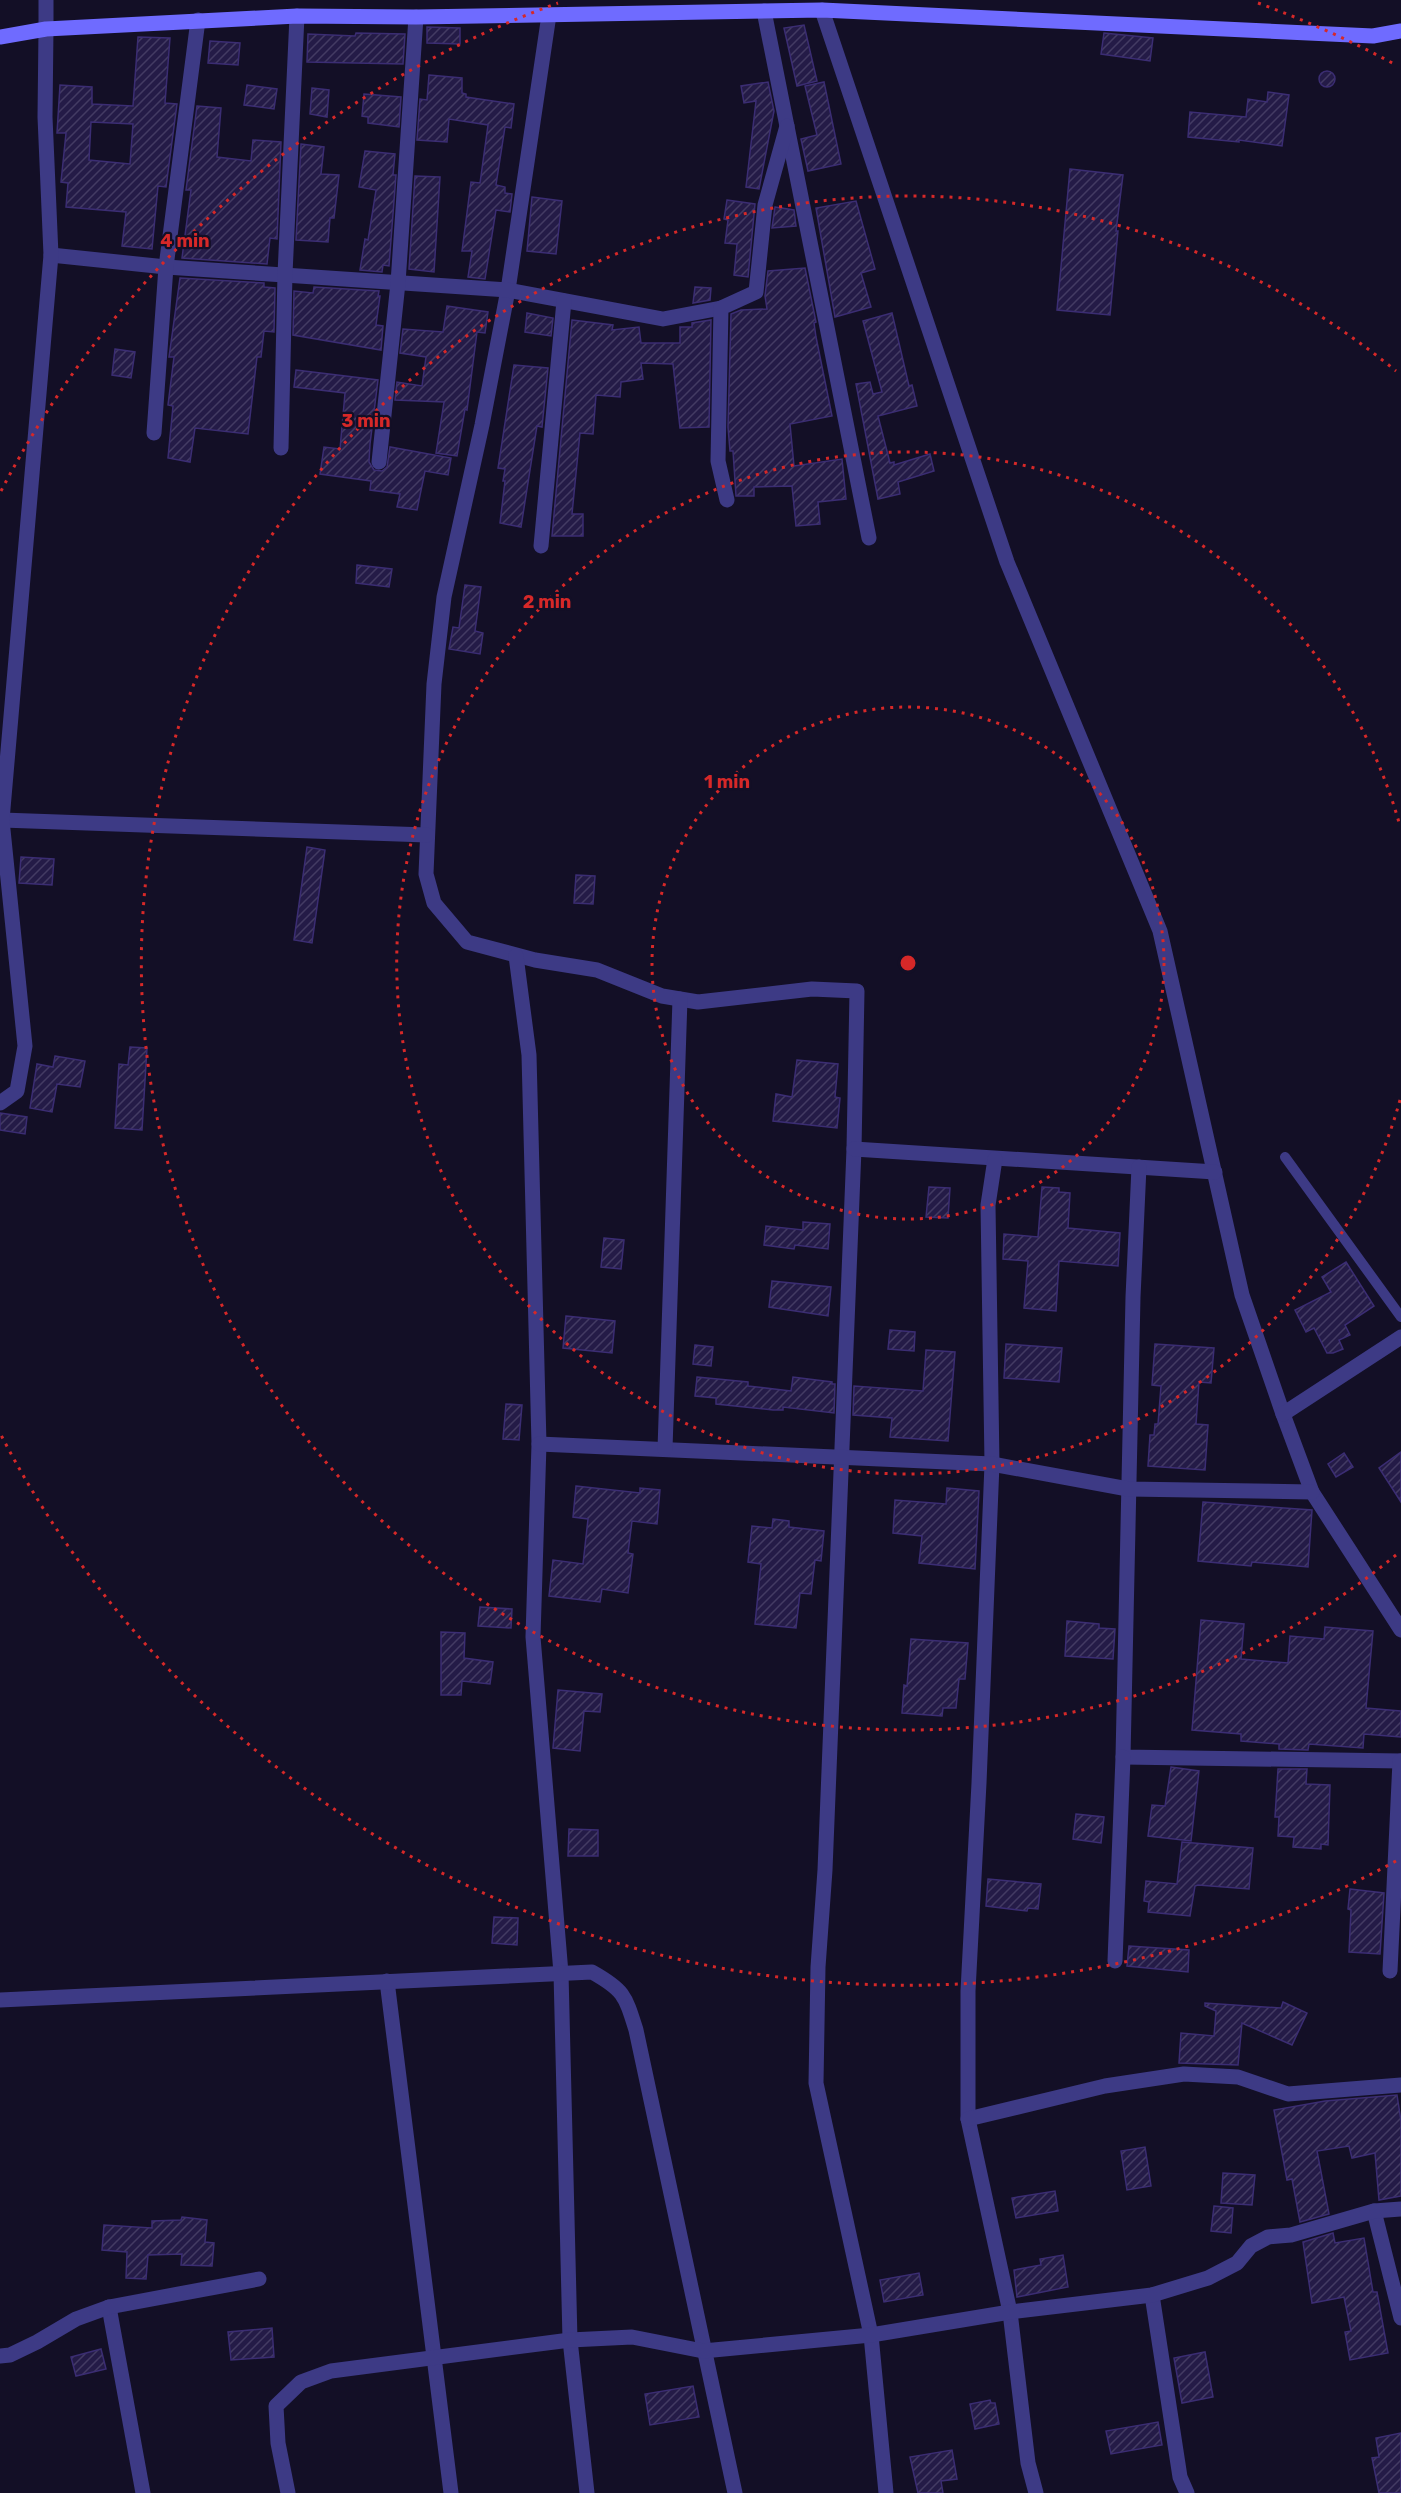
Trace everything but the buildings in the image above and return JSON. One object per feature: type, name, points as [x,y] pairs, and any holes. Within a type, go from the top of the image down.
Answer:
[{"type":"main road","points":[[0,37],[46,29],[297,16],[549,15],[822,10],[862,6],[1373,36],[1401,31]]},
{"type":"street","points":[[0,1103],[17,1091],[25,1046],[2,820],[51,255],[45,117],[46,0]]},
{"type":"street","points":[[822,10],[1007,562],[1160,931],[1242,1295],[1283,1414],[1312,1492],[1401,1630]]},
{"type":"street","points":[[764,11],[869,537]]},
{"type":"street","points":[[549,15],[508,290],[482,425],[444,597],[434,684],[426,874],[434,903],[467,942],[516,956],[597,970],[662,996],[698,1002],[812,989],[857,991],[854,1149],[825,1870],[818,1967],[816,2083],[871,2335],[886,2493]]},
{"type":"street","points":[[280,447],[285,274],[297,16]]},
{"type":"street","points":[[379,462],[398,283],[416,16]]},
{"type":"street","points":[[154,433],[166,267],[198,20]]},
{"type":"street","points":[[51,255],[166,267],[508,290],[663,319],[721,308],[756,292],[765,206],[788,123]]},
{"type":"street","points":[[541,546],[564,301]]},
{"type":"street","points":[[721,308],[718,461],[727,500]]},
{"type":"street","points":[[2,820],[428,835]]},
{"type":"street","points":[[516,956],[529,1055],[538,1444],[533,1637],[561,1973],[570,2340],[587,2493]]},
{"type":"street","points":[[665,1449],[680,999]]},
{"type":"street","points":[[854,1149],[1215,1172]]},
{"type":"street","points":[[995,1159],[988,1205],[992,1464],[968,1991],[968,2119],[1010,2312],[1028,2463],[1036,2493]]},
{"type":"street","points":[[1115,1961],[1123,1757],[1132,1297],[1140,1167]]},
{"type":"street","points":[[1283,1414],[1401,1337]]},
{"type":"street","points":[[538,1444],[992,1464],[1128,1489],[1312,1492]]},
{"type":"street","points":[[1123,1757],[1400,1761],[1390,1971]]},
{"type":"street","points":[[0,2000],[592,1972],[613,1984],[626,1998],[636,2030],[735,2493]]},
{"type":"street","points":[[387,1981],[451,2493]]},
{"type":"street","points":[[968,2119],[1105,2086],[1184,2074],[1238,2077],[1288,2094],[1401,2085]]},
{"type":"street","points":[[288,2493],[278,2443],[276,2406],[301,2382],[331,2371],[570,2340],[632,2337],[703,2351],[871,2335],[1010,2312],[1152,2295],[1208,2278],[1237,2263],[1251,2246],[1268,2237],[1291,2235],[1374,2211],[1401,2209]]},
{"type":"street","points":[[1374,2211],[1401,2318]]},
{"type":"street","points":[[0,2356],[10,2355],[76,2319],[110,2307],[258,2279]]},
{"type":"street","points":[[1152,2295],[1180,2477],[1187,2493]]},
{"type":"street","points":[[110,2307],[143,2493]]},
{"type":"lane","points":[[1285,1157],[1401,1317]]}]
